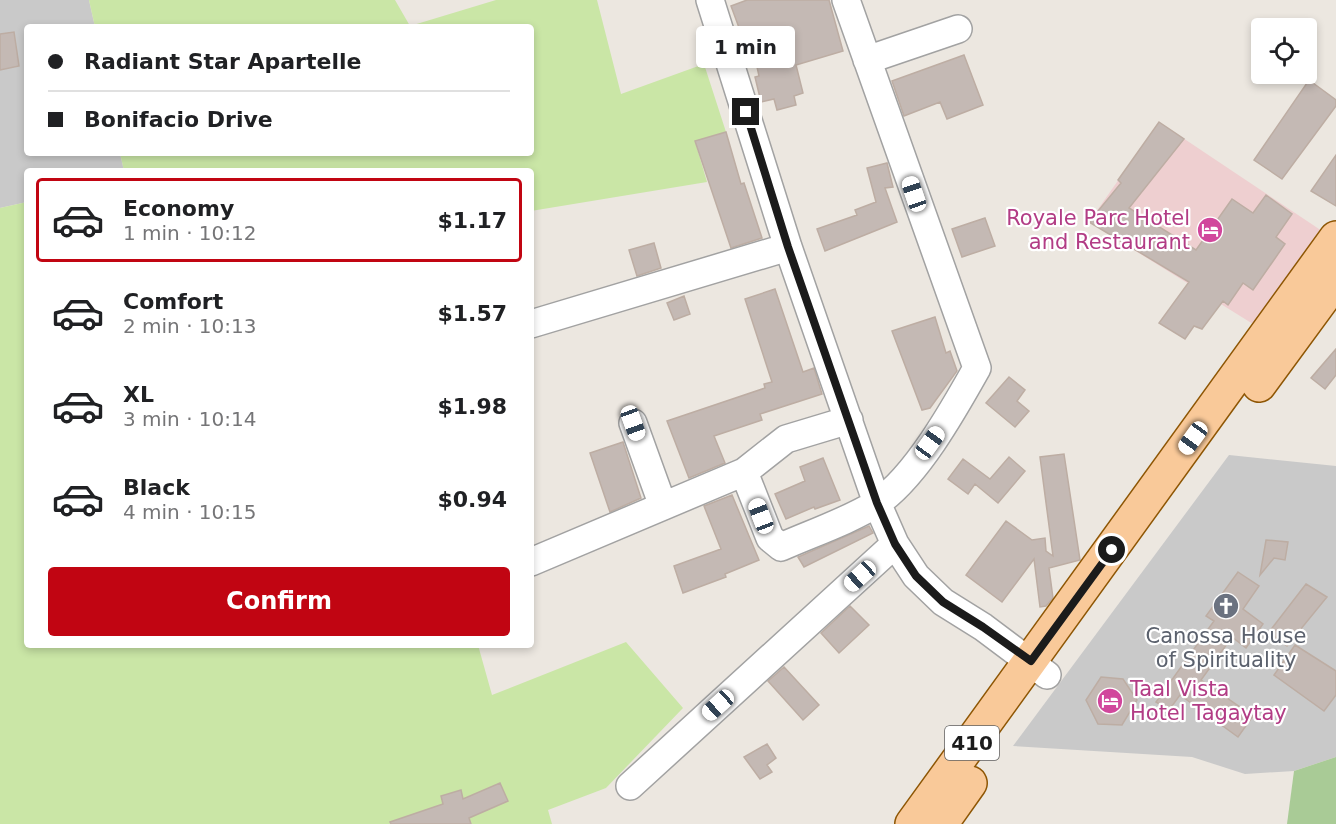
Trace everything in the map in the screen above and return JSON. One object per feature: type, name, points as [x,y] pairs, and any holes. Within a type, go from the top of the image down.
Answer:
[{"type":"main road","name":"410","points":[[941,824],[1039,668],[1336,238]]},
{"type":"main road","name":"410","points":[[912,824],[1039,668],[1336,280]]},
{"type":"street","points":[[710,0],[788,247],[877,503],[895,544],[916,576],[943,602],[983,627],[1039,668]]},
{"type":"street","points":[[744,472],[770,538],[781,547],[877,503],[908,474],[952,412],[977,368],[846,0]]},
{"type":"street","points":[[867,60],[958,29]]},
{"type":"street","points":[[534,323],[788,247]]},
{"type":"street","points":[[534,561],[744,472],[786,439],[849,420]]},
{"type":"street","points":[[633,423],[663,506]]},
{"type":"street","points":[[630,786],[895,544]]},
{"type":"shaded area","points":[[0,0],[89,0],[94,24],[24,24],[24,156],[121,156],[123,168],[24,168],[24,203],[0,208]]},
{"type":"shaded area","name":"Royale Parc Hotel and Restaurant","points":[[1159,122],[1331,237],[1261,329],[1089,222]]},
{"type":"shaded area","name":"Canossa House of Spirituality","points":[[1229,455],[1336,466],[1336,757],[1294,771],[1245,774],[1192,757],[1013,746]]},
{"type":"green space","points":[[89,0],[395,0],[409,24],[94,24]]},
{"type":"green space","points":[[496,0],[597,0],[621,94],[704,64],[726,132],[695,141],[707,182],[534,211],[534,168],[123,168],[121,156],[534,156],[534,24],[417,24]]},
{"type":"green space","points":[[24,203],[24,648],[479,648],[492,695],[626,642],[683,708],[606,788],[548,810],[552,824],[0,824],[0,208]]},
{"type":"green space","points":[[1336,757],[1336,824],[1287,824],[1294,771]]},
{"type":"building","points":[[747,0],[829,0],[843,51],[796,65],[803,93],[794,96],[796,105],[777,110],[774,99],[761,102],[755,77],[759,76],[749,30],[741,33],[731,6]]},
{"type":"building","points":[[14,32],[19,66],[0,70],[0,34]]},
{"type":"building","points":[[964,55],[983,105],[947,119],[940,102],[904,116],[892,81]]},
{"type":"building","points":[[1306,84],[1314,84],[1336,100],[1336,106],[1282,179],[1254,160]]},
{"type":"building","points":[[1159,122],[1184,139],[1129,208],[1196,250],[1232,199],[1253,213],[1266,195],[1292,214],[1276,237],[1285,244],[1253,290],[1243,283],[1228,305],[1223,301],[1202,329],[1194,326],[1185,339],[1159,323],[1189,282],[1089,222],[1121,183],[1118,180]]},
{"type":"building","points":[[726,132],[741,184],[744,183],[762,238],[731,248],[695,141]]},
{"type":"building","points":[[1336,155],[1336,206],[1311,191]]},
{"type":"building","points":[[887,163],[893,187],[885,188],[897,222],[825,251],[817,229],[857,215],[855,210],[876,202],[867,168]]},
{"type":"building","points":[[985,218],[995,246],[962,257],[952,229]]},
{"type":"building","points":[[654,243],[661,268],[637,276],[629,250]]},
{"type":"building","points":[[775,289],[803,372],[814,368],[822,394],[760,414],[762,420],[714,436],[725,463],[689,478],[667,421],[765,388],[764,384],[772,382],[745,299]]},
{"type":"building","points":[[684,296],[690,314],[674,320],[667,303]]},
{"type":"building","points":[[935,317],[946,353],[950,351],[957,371],[930,408],[922,410],[892,331]]},
{"type":"building","points":[[1336,349],[1336,375],[1325,389],[1311,378]]},
{"type":"building","points":[[1009,377],[1025,390],[1017,401],[1029,411],[1015,427],[986,403]]},
{"type":"building","points":[[623,442],[641,498],[610,512],[590,453]]},
{"type":"building","points":[[1064,454],[1080,560],[1049,568],[1053,598],[1046,606],[1040,607],[1034,559],[1002,602],[966,575],[1006,521],[1032,540],[1045,538],[1046,551],[1053,556],[1040,457]]},
{"type":"building","points":[[1009,457],[1025,471],[998,503],[975,484],[968,494],[948,479],[963,459],[990,479]]},
{"type":"building","points":[[823,458],[840,500],[815,509],[814,507],[786,519],[775,494],[805,481],[800,467]]},
{"type":"building","points":[[732,495],[759,560],[725,574],[726,577],[683,593],[674,566],[721,549],[704,506]]},
{"type":"building","points":[[869,526],[873,533],[804,567],[798,557]]},
{"type":"building","points":[[1266,540],[1288,542],[1285,560],[1274,558],[1260,575]]},
{"type":"building","name":"Canossa House of Spirituality","points":[[1238,572],[1259,586],[1243,609],[1263,624],[1246,648],[1232,637],[1201,680],[1253,716],[1238,737],[1180,695],[1169,710],[1156,702],[1214,621],[1206,616]]},
{"type":"building","points":[[1306,584],[1327,597],[1287,646],[1269,632]]},
{"type":"building","points":[[850,606],[869,625],[839,653],[821,633]]},
{"type":"building","points":[[1295,645],[1336,671],[1336,695],[1324,711],[1274,675]]},
{"type":"building","points":[[784,667],[819,705],[803,720],[768,681]]},
{"type":"building","points":[[1101,677],[1123,679],[1137,700],[1122,725],[1098,724],[1086,700]]},
{"type":"building","points":[[767,744],[776,758],[767,765],[772,772],[760,779],[744,757]]},
{"type":"building","points":[[500,783],[508,801],[469,818],[471,824],[391,824],[390,822],[443,804],[441,796],[461,790],[463,799]]},
{"type":"place","name":"Royale Parc Hotel and Restaurant","points":[[1210,230]]},
{"type":"place","name":"Canossa House of Spirituality","points":[[1226,606]]},
{"type":"place","name":"Taal Vista Hotel Tagaytay","points":[[1110,701]]},
{"type":"route","points":[[746,112],[788,247],[877,503],[895,544],[916,576],[943,602],[1031,661],[1112,550]]}]
